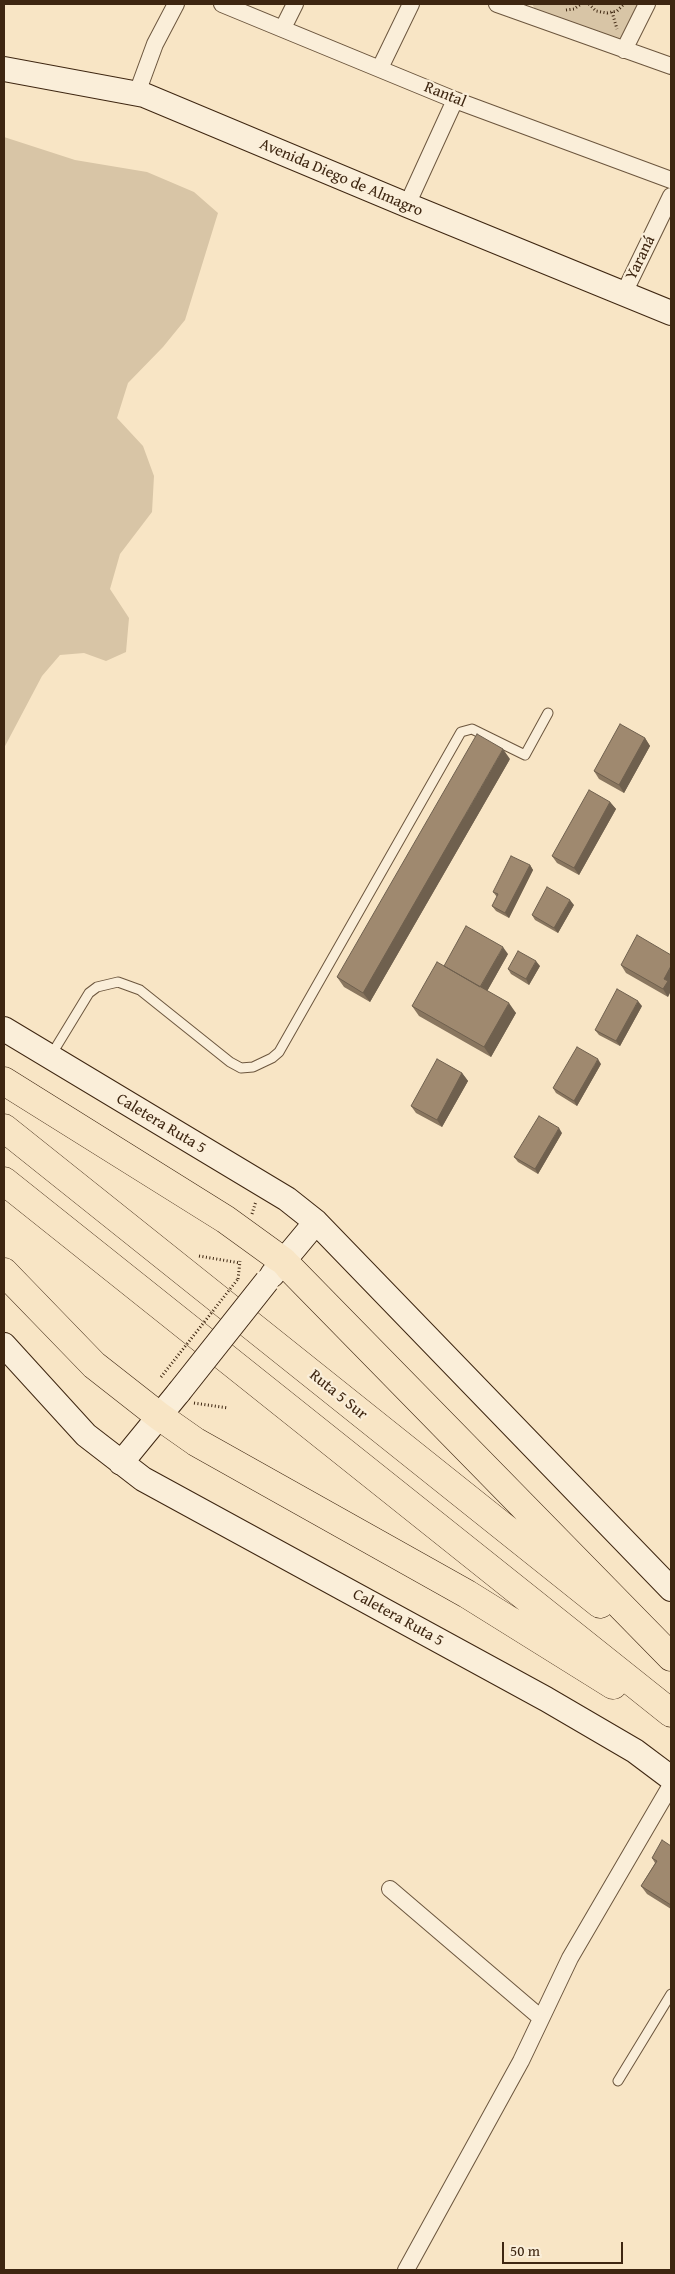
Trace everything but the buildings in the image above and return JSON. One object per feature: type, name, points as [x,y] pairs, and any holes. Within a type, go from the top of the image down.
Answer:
[{"type":"highway","points":[[4,1081],[225,1219],[275,1271],[671,1656]]},
{"type":"highway","name":"Ruta 5 Sur","points":[[4,1128],[671,1662]]},
{"type":"highway","points":[[4,1181],[671,1713]]},
{"type":"highway","points":[[4,1272],[94,1365],[159,1416],[196,1442],[467,1594],[671,1722]]},
{"type":"street","points":[[137,93],[156,44],[176,4]]},
{"type":"street","name":"Rantal","points":[[222,4],[454,100],[671,180]]},
{"type":"street","points":[[283,28],[295,4]]},
{"type":"street","points":[[380,68],[412,4]]},
{"type":"street","points":[[497,4],[522,7],[624,50],[671,66]]},
{"type":"street","points":[[624,50],[647,4]]},
{"type":"street","name":"Avenida Diego de Almagro","points":[[4,69],[137,93],[671,312]]},
{"type":"street","points":[[407,205],[454,100]]},
{"type":"street","name":"Yaraná","points":[[624,293],[671,196]]},
{"type":"street","name":"Caletera Ruta 5","points":[[4,1029],[286,1200],[316,1222],[671,1589]]},
{"type":"street","points":[[121,1463],[316,1222]]},
{"type":"street","name":"Caletera Ruta 5","points":[[4,1345],[86,1435],[121,1463],[164,1491],[546,1699],[635,1751],[671,1778]]},
{"type":"street","points":[[406,2270],[521,2061],[570,1958],[671,1785]]},
{"type":"street","points":[[390,1889],[540,2018]]},
{"type":"lane","points":[[50,1057],[89,993],[97,987],[118,982],[140,990],[240,1068],[253,1067],[272,1058],[279,1052],[461,732],[472,729],[525,755],[548,713]]},
{"type":"lane","points":[[618,2081],[671,1994]]},
{"type":"path","points":[[562,10],[570,10],[581,4]]},
{"type":"path","points":[[589,4],[596,11],[607,13],[617,11],[624,4]]},
{"type":"path","points":[[228,1260],[240,1263]]},
{"type":"path","points":[[228,1408],[178,1391],[238,1279]]},
{"type":"shaded area","points":[[532,4],[641,4],[625,36],[619,40],[535,9]]},
{"type":"shaded area","points":[[4,137],[75,160],[147,172],[194,192],[218,213],[185,320],[163,347],[128,383],[117,418],[143,446],[154,476],[152,512],[120,554],[110,589],[129,618],[126,652],[106,661],[84,653],[60,655],[42,676],[4,748]]}]
